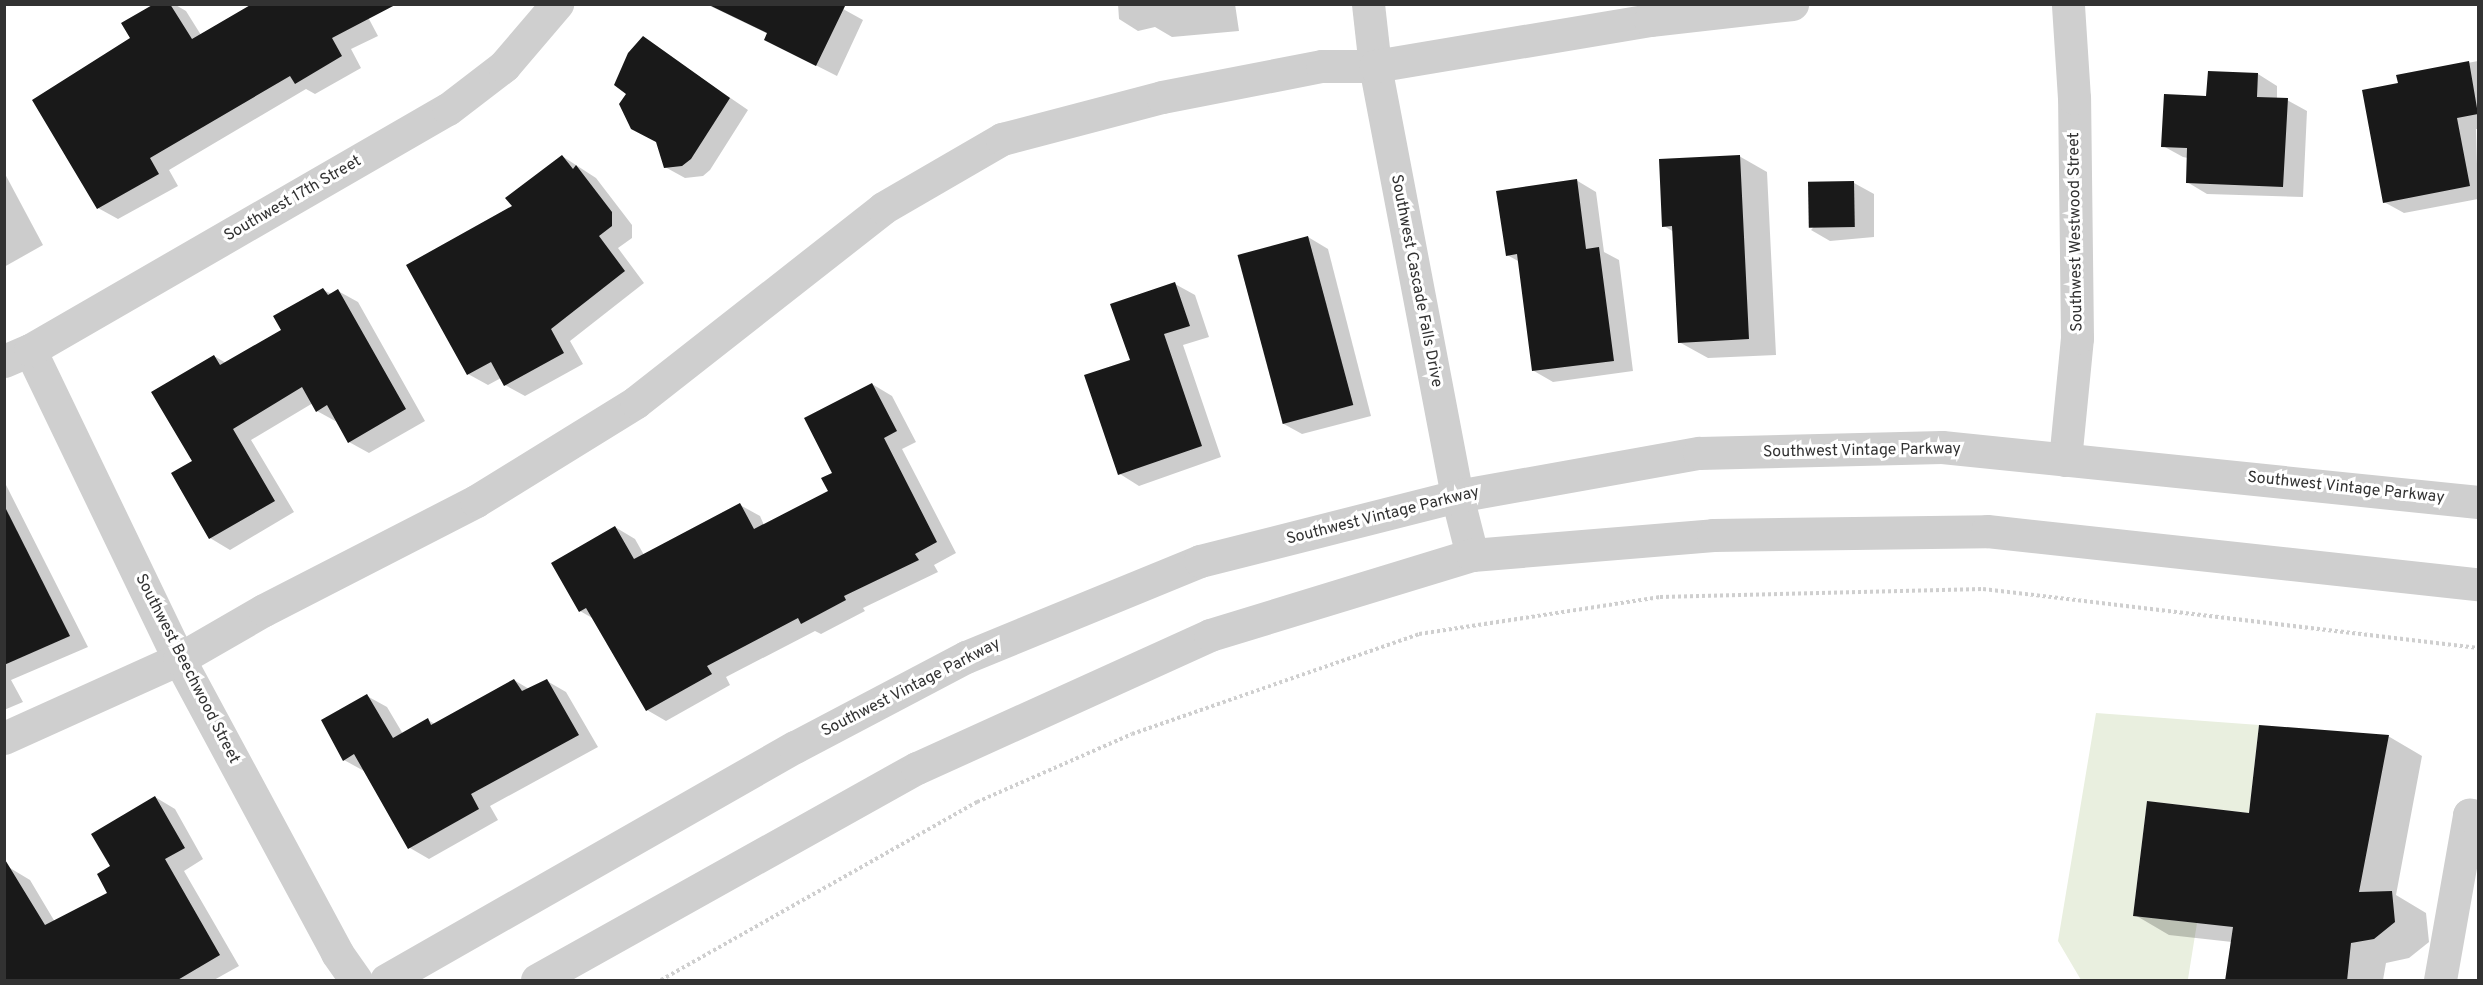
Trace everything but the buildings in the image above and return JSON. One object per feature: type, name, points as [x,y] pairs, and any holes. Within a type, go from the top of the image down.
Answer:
[{"type":"street","name":"Southwest 17th Street","points":[[17,356],[448,109],[504,66],[557,4]]},
{"type":"street","name":"Southwest Cascade Falls Drive","points":[[1368,4],[1375,66],[1457,496],[1472,555]]},
{"type":"street","points":[[4,738],[179,659],[264,610],[476,501],[626,408],[883,208],[1002,139],[1173,95],[1322,66],[1375,66],[1650,20],[1792,4]]},
{"type":"street","name":"Southwest Westwood Street","points":[[2065,460],[2077,338],[2074,98],[2068,4]]},
{"type":"street","name":"Southwest Beechwood Street","points":[[17,356],[337,953],[356,981]]},
{"type":"street","name":"Southwest Vintage Parkway","points":[[386,981],[795,747],[966,657],[1200,561],[1457,496],[1699,453],[1942,447],[2478,502]]},
{"type":"street","points":[[537,981],[928,763],[1210,635],[1472,555],[1713,535],[1988,531],[2478,584]]},
{"type":"street","points":[[2440,981],[2469,815],[2478,816]]},
{"type":"path","points":[[661,981],[977,802],[1132,734],[1419,634],[1660,597],[1983,589],[2478,648]]},
{"type":"green space","points":[[2096,713],[2259,725],[2249,813],[2147,801],[2133,916],[2197,923],[2188,979],[2200,980],[2081,980],[2058,941]]}]
